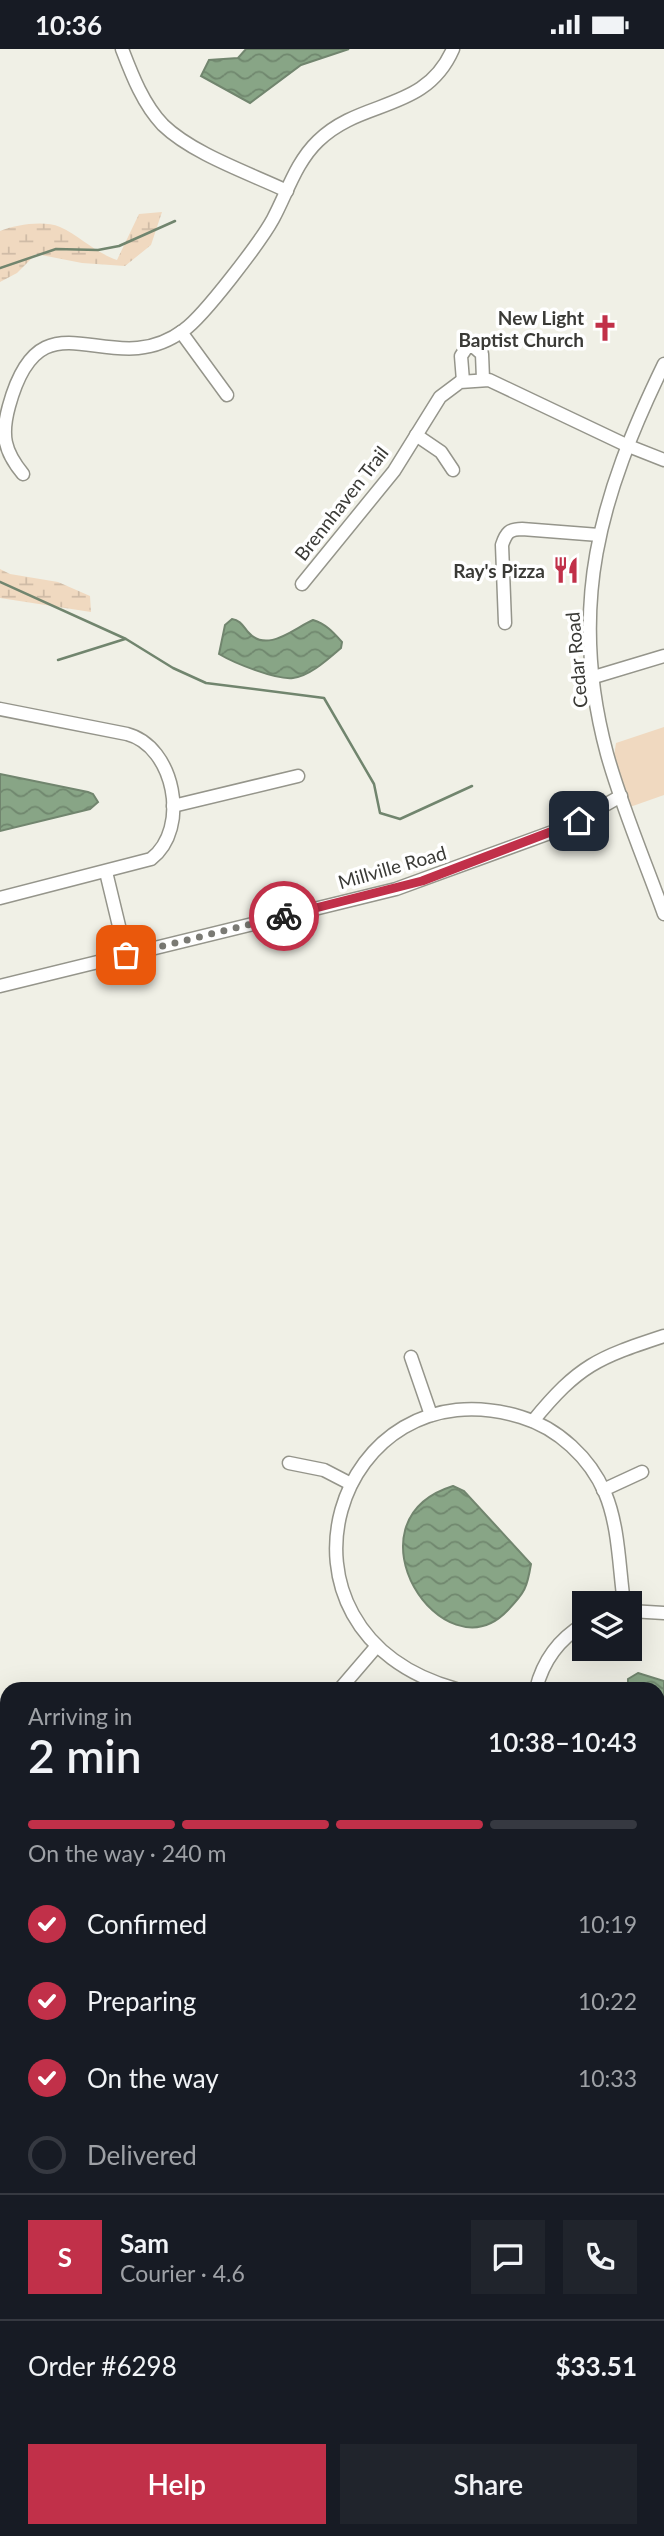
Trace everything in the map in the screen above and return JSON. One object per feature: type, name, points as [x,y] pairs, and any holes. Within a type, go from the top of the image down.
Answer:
[{"type":"street","points":[[122,49],[149,106],[172,132],[194,146],[287,191]]},
{"type":"street","points":[[23,474],[10,457],[3,436],[14,388],[23,367],[32,355],[52,344],[66,343],[125,350],[142,348],[181,332],[264,234],[299,167],[320,138],[342,122],[419,92],[439,74],[453,49]]},
{"type":"street","points":[[181,332],[227,395]]},
{"type":"street","points":[[483,379],[482,354],[474,347],[467,347],[461,356],[463,381],[483,379],[625,445],[664,460]]},
{"type":"street","name":"Cedar Road","points":[[664,363],[625,445],[599,535],[591,589],[594,677],[606,751],[664,914]]},
{"type":"street","name":"Brennhaven Trail","points":[[302,584],[394,471],[440,397],[463,381]]},
{"type":"street","points":[[416,435],[441,452],[453,470]]},
{"type":"street","points":[[505,623],[502,545],[506,534],[512,529],[522,529],[599,535]]},
{"type":"street","points":[[594,677],[664,656]]},
{"type":"street","points":[[0,709],[136,736],[155,752],[161,761],[173,806],[172,832],[159,852],[141,863],[0,898]]},
{"type":"street","points":[[173,806],[298,776]]},
{"type":"street","name":"Millville Road","points":[[0,986],[422,881],[566,827],[621,796]]},
{"type":"street","points":[[106,872],[126,955]]},
{"type":"street","points":[[533,1421],[578,1373],[602,1358],[664,1336]]},
{"type":"street","points":[[411,1357],[431,1415]]},
{"type":"street","points":[[438,1682],[405,1669],[376,1647],[361,1629],[347,1604],[338,1573],[338,1521],[351,1484],[371,1455],[396,1434],[431,1415],[473,1408],[502,1411],[533,1421],[574,1448],[594,1473],[603,1490],[615,1534],[622,1591]]},
{"type":"street","points":[[289,1463],[324,1470],[351,1484]]},
{"type":"street","points":[[603,1490],[642,1472]]},
{"type":"street","points":[[642,1612],[664,1613]]},
{"type":"street","points":[[538,1682],[543,1667],[557,1645],[572,1633]]},
{"type":"street","points":[[346,1682],[376,1647]]},
{"type":"green space","points":[[162,212],[151,245],[125,266],[82,263],[36,254],[17,273],[0,282],[0,231],[30,224],[53,225],[117,260],[139,214]]},
{"type":"green space","points":[[0,569],[10,574],[58,582],[90,596],[91,612],[0,598]]},
{"type":"green space","points":[[664,727],[664,795],[630,807],[614,756],[616,743]]},
{"type":"water","points":[[246,49],[349,49],[301,65],[250,103],[201,76],[209,60],[238,58]]},
{"type":"water","points":[[232,619],[239,622],[255,638],[264,641],[281,637],[313,620],[322,624],[342,642],[341,648],[299,677],[286,678],[266,674],[219,654],[225,625]]},
{"type":"water","points":[[0,774],[88,792],[93,794],[98,802],[90,809],[0,831]]},
{"type":"water","points":[[453,1486],[464,1491],[531,1564],[526,1584],[518,1599],[508,1610],[482,1626],[456,1625],[433,1610],[414,1587],[404,1559],[405,1530],[421,1504]]},
{"type":"water","points":[[638,1673],[664,1682],[628,1682],[628,1679]]},
{"type":"waterway","points":[[0,268],[56,249],[98,250],[119,246],[175,221]]},
{"type":"waterway","points":[[0,582],[126,639],[173,668],[206,683],[324,698],[374,784],[380,813],[400,819],[472,786]]},
{"type":"waterway","points":[[58,660],[125,639]]},
{"type":"way so far","points":[[126,955],[284,916]]},
{"type":"place","name":"New Light Baptist Church","points":[[605,328]]},
{"type":"place","name":"Ray's Pizza","points":[[566,570]]},
{"type":"route","points":[[284,916],[422,881],[579,821]]}]
